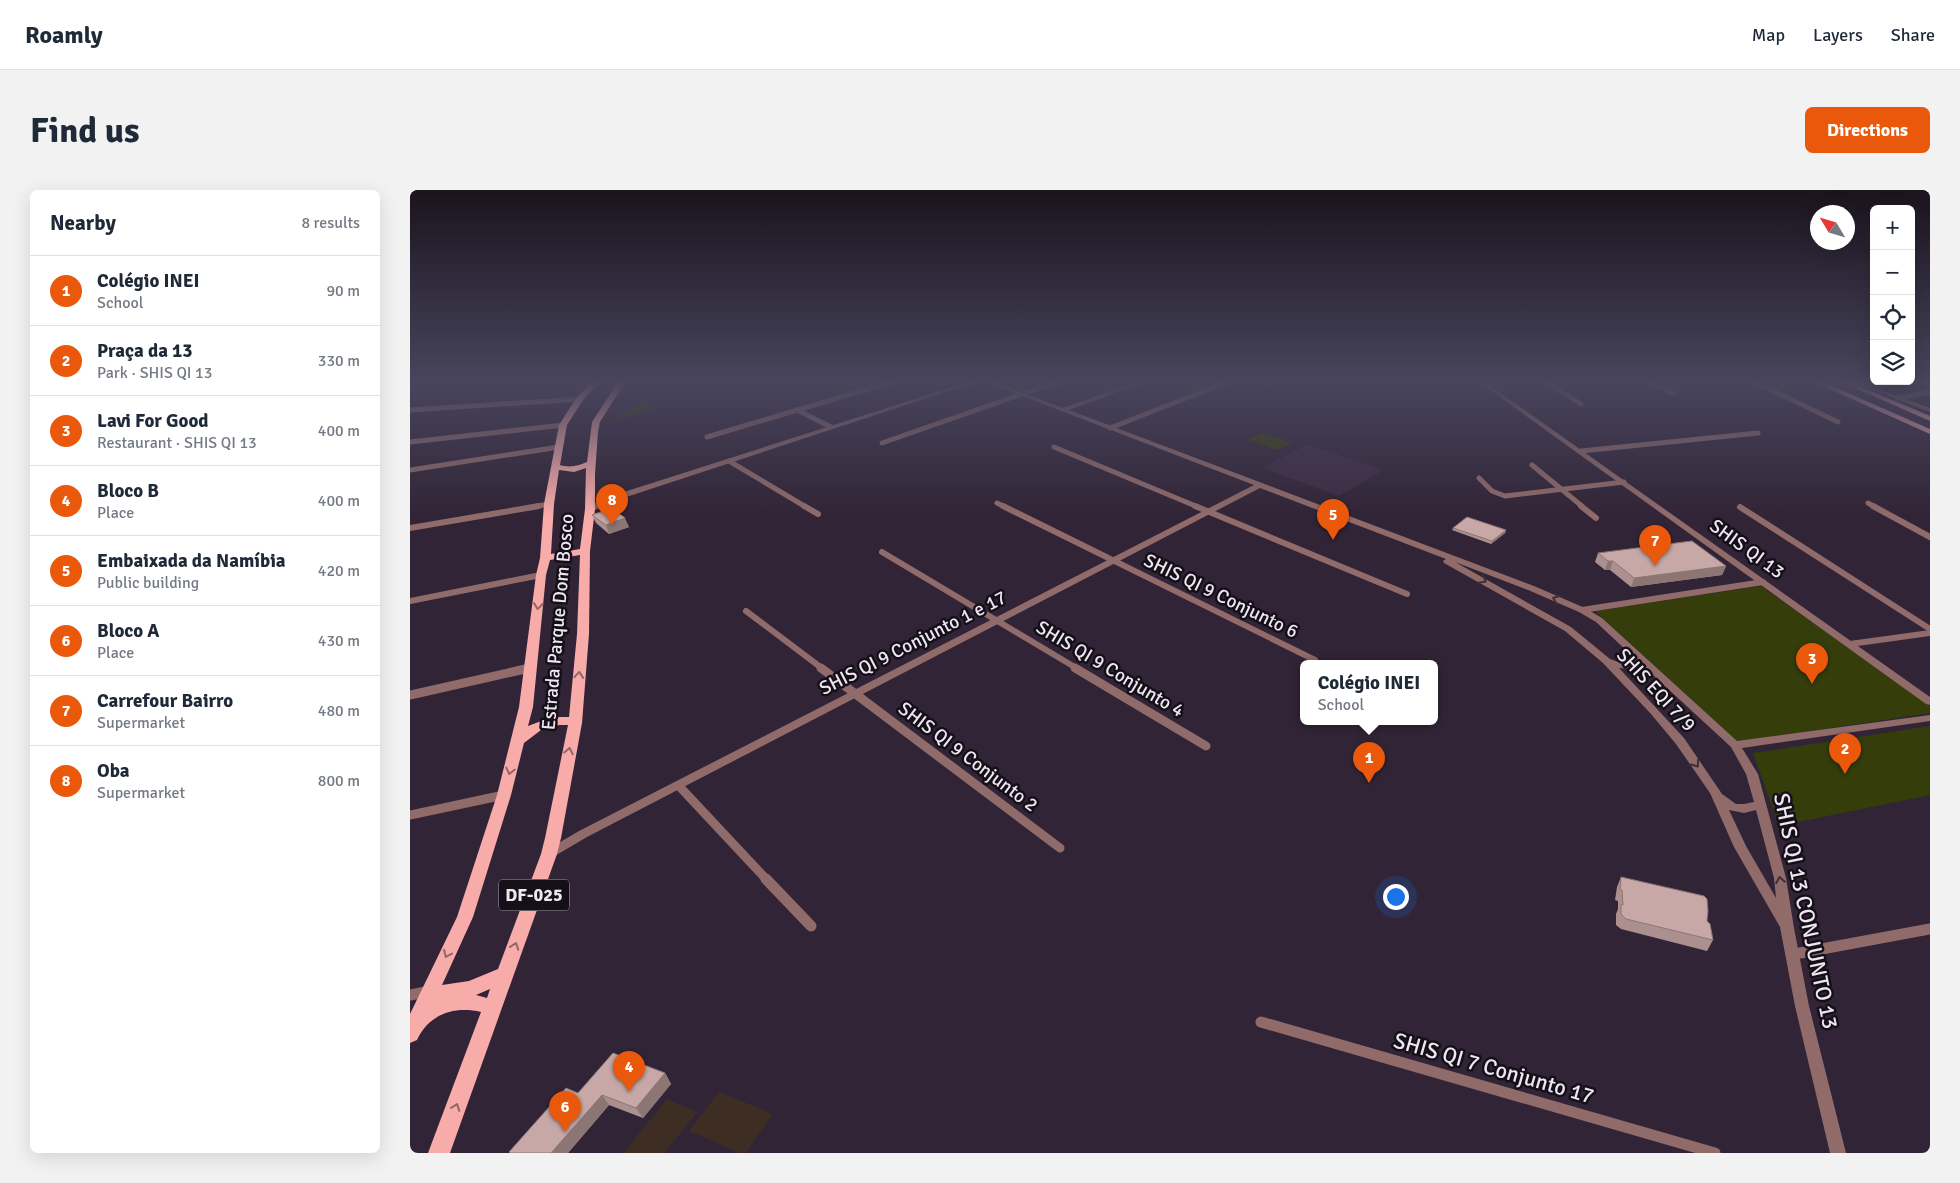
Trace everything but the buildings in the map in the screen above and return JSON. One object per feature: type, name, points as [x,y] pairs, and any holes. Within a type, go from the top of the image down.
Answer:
[{"type":"main road","name":"Estrada Parque Dom Bosco","points":[[413,1028],[464,916],[504,795],[526,707],[541,575],[545,558],[549,504],[563,427]]},
{"type":"main road","name":"Estrada Parque Dom Bosco","points":[[440,1153],[549,854],[553,838],[575,716],[583,634],[585,551],[595,427]]},
{"type":"main road","points":[[556,466],[572,470],[591,463]]},
{"type":"main road","points":[[554,477],[574,472],[590,474]]},
{"type":"main road","points":[[545,558],[585,551]]},
{"type":"main road","points":[[526,707],[536,716],[542,718],[575,716]]},
{"type":"main road","points":[[516,742],[530,730],[553,721],[575,716]]},
{"type":"main road","points":[[430,991],[440,994],[460,992],[478,987],[505,974]]},
{"type":"main road","points":[[413,1028],[440,1006],[456,1002],[474,1002],[492,1008]]},
{"type":"street","points":[[410,442],[546,427]]},
{"type":"street","points":[[708,437],[741,427]]},
{"type":"street","points":[[590,505],[831,427]]},
{"type":"street","points":[[882,443],[928,427]]},
{"type":"street","name":"SHIS QI 13","points":[[1547,427],[1930,702]]},
{"type":"street","points":[[1110,428],[1531,588],[1582,610],[1599,620],[1622,640],[1638,662],[1634,666],[1624,666],[1606,661]]},
{"type":"street","points":[[1582,451],[1758,433]]},
{"type":"street","points":[[410,470],[559,447]]},
{"type":"street","points":[[1054,447],[1407,594]]},
{"type":"street","points":[[728,461],[818,514]]},
{"type":"street","points":[[1532,465],[1596,518]]},
{"type":"street","points":[[1479,478],[1492,491],[1505,496],[1624,482]]},
{"type":"street","name":"SHIS QI 9 Conjunto 1 e 17","points":[[549,854],[583,834],[679,786],[856,692],[1260,485]]},
{"type":"street","points":[[1868,503],[1930,537]]},
{"type":"street","points":[[410,528],[549,504]]},
{"type":"street","name":"SHIS QI 9 Conjunto 6","points":[[997,504],[1315,660]]},
{"type":"street","points":[[1740,507],[1930,629]]},
{"type":"street","name":"SHIS EQI 7/9","points":[[1425,548],[1568,629],[1606,661],[1680,741],[1715,792],[1740,847],[1787,928]]},
{"type":"street","name":"SHIS QI 9 Conjunto 4","points":[[882,552],[1206,746]]},
{"type":"street","points":[[410,601],[541,575]]},
{"type":"street","points":[[1582,610],[1763,582]]},
{"type":"street","points":[[1513,597],[1512,593],[1515,590],[1531,588]]},
{"type":"street","name":"SHIS QI 9 Conjunto 2","points":[[746,611],[856,692],[1060,848]]},
{"type":"street","points":[[1850,644],[1930,633]]},
{"type":"street","name":"SHIS QI 13 CONJUNTO 13","points":[[1622,640],[1735,745],[1752,774],[1780,878],[1787,928],[1802,1006],[1838,1153]]},
{"type":"street","points":[[410,695],[530,668]]},
{"type":"street","points":[[1735,745],[1930,718]]},
{"type":"street","points":[[679,786],[811,926]]},
{"type":"street","points":[[1715,792],[1726,804],[1735,808],[1750,809],[1761,804]]},
{"type":"street","points":[[410,815],[504,795]]},
{"type":"street","name":"SHIS QI 9 Conjunto 1 e 17","points":[[553,838],[568,838],[583,834]]},
{"type":"street","name":"SHIS QI 13 CONJUNTO 13","points":[[1800,953],[1930,929]]},
{"type":"street","points":[[410,995],[430,991]]},
{"type":"street","name":"SHIS QI 7 Conjunto 17","points":[[1261,1022],[1715,1153]]},
{"type":"shaded area","points":[[1308,444],[1384,470],[1339,496],[1262,468]]},
{"type":"shaded area","points":[[719,1092],[773,1114],[746,1153],[740,1153],[689,1131]]},
{"type":"shaded area","points":[[667,1099],[697,1112],[665,1153],[623,1153]]},
{"type":"green space","points":[[1262,433],[1292,443],[1277,450],[1247,440]]},
{"type":"green space","points":[[1761,586],[1930,706],[1930,713],[1738,742],[1595,611]]},
{"type":"green space","points":[[1930,726],[1930,795],[1779,826],[1753,753]]},
{"type":"place","name":"Oba","points":[[612,525]]},
{"type":"place","name":"Embaixada da Namíbia","points":[[1333,540]]},
{"type":"place","name":"Carrefour Bairro","points":[[1655,566]]},
{"type":"place","name":"Lavi For Good","points":[[1812,684]]},
{"type":"place","name":"Praça da 13","points":[[1845,774]]},
{"type":"place","name":"Colégio INEI","points":[[1369,783]]},
{"type":"place","name":"Bloco B","points":[[629,1092]]},
{"type":"place","name":"Bloco A","points":[[565,1132]]}]
